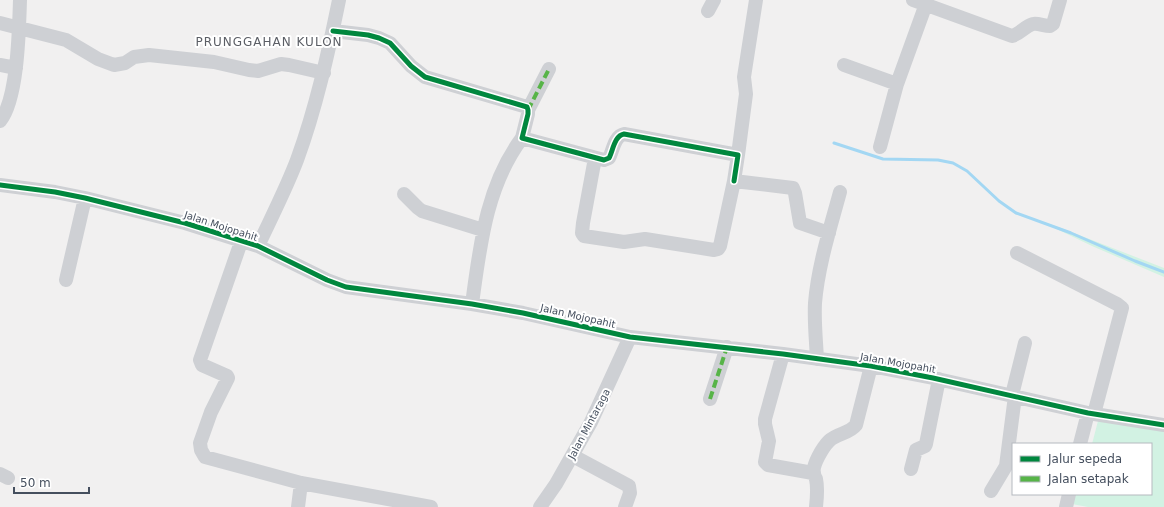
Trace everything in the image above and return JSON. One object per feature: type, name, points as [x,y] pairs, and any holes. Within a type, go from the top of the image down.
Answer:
[{"type":"street","points":[[0,121],[4,116],[8,104],[16,68],[20,0]]},
{"type":"street","points":[[595,158],[582,227],[583,234],[624,242],[645,239],[714,250],[718,249],[720,246],[734,181],[738,155],[746,94],[744,78],[756,0]]},
{"type":"street","points":[[880,147],[920,2],[1012,36],[1017,35],[1035,23],[1050,26],[1053,24],[1060,0]]},
{"type":"street","points":[[258,246],[296,160],[324,73],[338,5]]},
{"type":"street","points":[[0,23],[66,40],[98,59],[114,65],[125,63],[134,57],[149,55],[214,62],[258,71],[281,64],[324,73]]},
{"type":"street","points":[[333,31],[368,35],[379,38],[390,43],[411,66],[424,77],[523,105],[527,107],[528,110]]},
{"type":"street","points":[[0,65],[16,68]]},
{"type":"street","points":[[844,65],[897,84]]},
{"type":"street","points":[[472,304],[488,208],[496,184],[507,160],[522,138],[528,110],[549,69]]},
{"type":"street","points":[[522,138],[604,160],[609,158],[617,138],[621,134],[738,155]]},
{"type":"street","points":[[734,181],[793,188],[795,191],[800,223],[829,233]]},
{"type":"street","name":"Jalan Mojopahit","points":[[0,185],[55,192],[85,198],[185,223],[241,242],[258,246],[327,280],[346,287],[472,304],[523,313],[630,337],[727,347],[871,366],[939,379],[1091,413],[1164,425]]},
{"type":"street","points":[[817,359],[815,304],[821,266],[840,192]]},
{"type":"street","points":[[404,194],[420,210],[484,230]]},
{"type":"street","points":[[66,280],[85,198]]},
{"type":"street","points":[[241,242],[200,360],[202,365],[223,373],[228,378],[211,412],[200,444],[201,450],[205,457],[301,483],[431,507]]},
{"type":"street","points":[[1017,253],[1120,305],[1122,308],[1091,413],[1080,443]]},
{"type":"street","name":"Jalan Mintaraga","points":[[540,507],[553,489],[594,415],[630,337]]},
{"type":"street","points":[[991,491],[1006,466],[1014,396],[1025,343]]},
{"type":"street","points":[[710,399],[727,347]]},
{"type":"street","points":[[783,354],[765,419],[769,441],[765,462],[768,466],[813,473]]},
{"type":"street","points":[[816,507],[817,487],[813,473],[818,457],[831,439],[852,429],[856,425],[871,366]]},
{"type":"street","points":[[911,469],[916,450],[925,446],[926,444],[939,379]]},
{"type":"street","points":[[572,456],[629,486],[630,493],[624,507]]},
{"type":"street","points":[[299,507],[301,483]]},
{"type":"street","points":[[1066,507],[1069,495]]},
{"type":"green space","points":[[1038,220],[1164,268],[1164,277],[1092,246]]},
{"type":"green space","points":[[1098,421],[1164,430],[1164,507],[1088,507],[1072,504],[1075,495],[1152,495],[1152,443],[1092,443]]},
{"type":"waterway","points":[[834,143],[883,159],[938,160],[953,163],[967,171],[999,201],[1016,213],[1071,233],[1164,272]]},
{"type":"marked path","points":[[528,110],[549,69]]},
{"type":"marked path","points":[[710,399],[727,347]]},
{"type":"cycle path","points":[[333,31],[368,35],[379,38],[390,43],[411,66],[425,77],[527,107],[528,114],[522,138],[604,160],[609,158],[616,141],[621,135],[624,134],[738,155],[734,181]]},
{"type":"cycle path","points":[[0,185],[55,192],[85,198],[185,223],[258,246],[327,280],[346,287],[472,304],[523,313],[630,337],[783,354],[871,366],[933,378],[1088,413],[1164,425]]},
{"type":"district","name":"PRUNGGAHAN KULON","points":[[269,42]]}]
